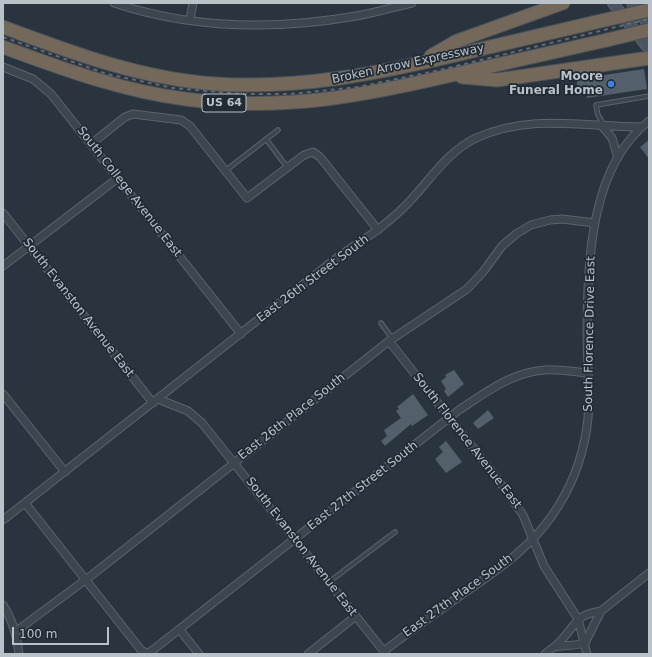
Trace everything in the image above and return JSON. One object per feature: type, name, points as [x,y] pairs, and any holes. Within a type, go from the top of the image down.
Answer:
[{"type":"highway","points":[[419,63],[457,41],[563,3]]},
{"type":"highway","name":"Broken Arrow Expressway","points":[[3,28],[69,51],[134,71],[215,84],[284,84],[320,82],[374,74],[649,10]]},
{"type":"highway","name":"Broken Arrow Expressway","points":[[3,47],[79,75],[111,84],[171,97],[221,103],[285,103],[323,100],[374,93],[649,30]]},
{"type":"highway","points":[[450,76],[497,80],[646,61]]},
{"type":"main road","points":[[613,3],[649,49]]},
{"type":"main road","points":[[632,3],[649,25]]},
{"type":"street","points":[[114,3],[152,13],[218,24],[292,24],[357,16],[412,3]]},
{"type":"street","points":[[190,19],[193,3]]},
{"type":"street","name":"South College Avenue East","points":[[3,67],[33,79],[41,84],[51,94],[241,334]]},
{"type":"street","points":[[91,144],[125,117],[133,114],[186,123],[247,198],[304,154],[313,152],[320,157],[378,230]]},
{"type":"street","points":[[642,127],[649,121]]},
{"type":"street","name":"East 26th Street South","points":[[3,520],[335,260],[378,230],[409,202],[450,156],[464,145],[478,138],[502,130],[535,123],[561,122],[642,127]]},
{"type":"street","points":[[602,125],[612,138],[618,158]]},
{"type":"street","name":"South Florence Drive East","points":[[532,540],[560,505],[574,475],[584,441],[587,423],[589,286],[595,223],[603,189],[618,158],[631,138],[642,127]]},
{"type":"street","points":[[3,266],[118,178]]},
{"type":"street","name":"South Evanston Avenue East","points":[[3,213],[156,401],[178,406],[196,417],[296,539],[385,653]]},
{"type":"street","name":"East 26th Place South","points":[[15,632],[234,463],[390,340],[466,289],[483,272],[502,246],[523,229],[540,222],[556,219],[595,223]]},
{"type":"street","name":"South Florence Avenue East","points":[[390,340],[518,506],[527,523],[532,540],[544,566],[578,620],[587,654]]},
{"type":"street","name":"East 27th Street South","points":[[85,579],[141,650],[148,653],[157,648],[449,418],[482,394],[520,375],[547,369],[588,373]]},
{"type":"street","points":[[3,394],[65,472]]},
{"type":"street","points":[[25,503],[85,579]]},
{"type":"street","name":"East 27th Place South","points":[[385,653],[489,576],[532,540]]},
{"type":"street","points":[[554,647],[565,644],[573,646],[585,643],[601,611],[649,573]]},
{"type":"street","points":[[3,605],[9,614],[15,632],[19,654]]},
{"type":"street","points":[[545,654],[564,637],[585,614],[601,611]]},
{"type":"street","points":[[308,654],[356,616]]},
{"type":"street","points":[[180,630],[198,654]]},
{"type":"lane","points":[[602,125],[596,105],[649,96]]},
{"type":"lane","points":[[225,171],[278,130]]},
{"type":"lane","points":[[266,139],[287,167]]},
{"type":"lane","points":[[381,323],[390,340]]},
{"type":"lane","points":[[329,582],[395,532]]},
{"type":"building","name":"Moore Funeral Home","points":[[644,69],[647,89],[587,98],[586,91],[578,92],[576,77],[585,76],[585,78]]},
{"type":"building","points":[[649,140],[649,159],[640,147]]},
{"type":"building","points":[[454,370],[464,384],[448,397],[444,391],[446,389],[441,381],[446,377],[445,375]]},
{"type":"building","points":[[413,394],[428,415],[412,426],[411,424],[385,446],[381,441],[387,436],[384,430],[401,418],[396,411],[399,409],[397,407]]},
{"type":"building","points":[[488,410],[494,418],[478,429],[473,423]]},
{"type":"building","points":[[446,441],[462,462],[446,473],[435,459],[443,452],[439,447]]},
{"type":"railway","points":[[3,37],[107,74],[173,88],[241,94],[291,94],[358,87],[440,70],[649,19]]},
{"type":"place","name":"Moore Funeral Home","points":[[611,84]]}]
